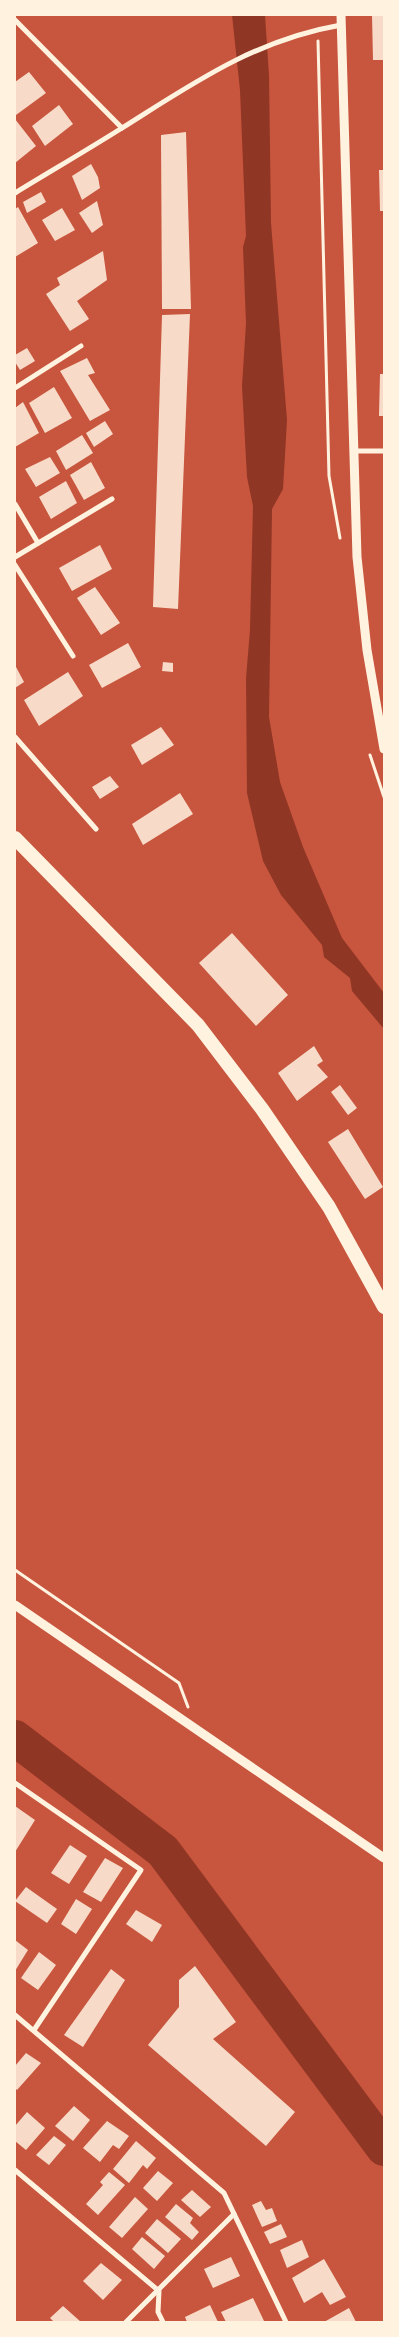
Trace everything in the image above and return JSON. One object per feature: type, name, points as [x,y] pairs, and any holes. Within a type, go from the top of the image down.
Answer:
[{"type":"highway","points":[[15,838],[198,1025],[262,1109],[329,1207],[384,1307]]},
{"type":"street","points":[[341,15],[357,557],[366,641],[384,749]]},
{"type":"street","points":[[15,20],[122,128]]},
{"type":"street","points":[[15,193],[193,82],[240,57],[307,31],[341,25]]},
{"type":"street","points":[[15,388],[82,346]]},
{"type":"street","points":[[353,451],[384,451]]},
{"type":"street","points":[[15,557],[112,499]]},
{"type":"street","points":[[15,504],[38,543]]},
{"type":"street","points":[[15,565],[73,656]]},
{"type":"street","points":[[15,737],[96,829]]},
{"type":"street","points":[[15,1605],[384,1858]]},
{"type":"street","points":[[15,1783],[141,1870],[34,2030]]},
{"type":"street","points":[[15,2015],[224,2194],[286,2322]]},
{"type":"street","points":[[15,2170],[159,2291]]},
{"type":"street","points":[[126,2322],[234,2214]]},
{"type":"street","points":[[159,2291],[158,2312],[163,2322]]},
{"type":"path","points":[[317,30],[329,476],[341,541]]},
{"type":"path","points":[[368,748],[384,798]]},
{"type":"path","points":[[15,1570],[179,1683],[197,1730]]},
{"type":"shaded area","points":[[232,15],[265,15],[269,75],[271,223],[287,420],[283,489],[272,509],[269,717],[280,782],[303,847],[342,938],[384,993],[384,1029],[352,991],[350,978],[324,957],[322,945],[281,895],[263,861],[247,793],[246,678],[250,630],[253,506],[247,477],[242,386],[246,323],[243,247],[246,236],[240,90]]},
{"type":"building","points":[[372,15],[384,15],[384,60],[373,60]]},
{"type":"building","points":[[29,72],[46,93],[16,115],[15,82]]},
{"type":"building","points":[[59,105],[73,124],[45,146],[32,126]]},
{"type":"building","points":[[15,119],[36,146],[15,163]]},
{"type":"building","points":[[186,132],[191,309],[162,309],[161,135]]},
{"type":"building","points":[[91,164],[98,177],[100,188],[82,200],[72,176]]},
{"type":"building","points":[[379,170],[384,170],[384,211],[380,211]]},
{"type":"building","points":[[41,192],[46,202],[27,213],[23,202]]},
{"type":"building","points":[[97,201],[103,225],[92,233],[79,213]]},
{"type":"building","points":[[18,207],[38,243],[15,257],[15,209]]},
{"type":"building","points":[[62,208],[75,230],[55,241],[42,220]]},
{"type":"building","points":[[103,251],[107,280],[77,301],[89,319],[70,331],[46,294],[60,285],[57,278]]},
{"type":"building","points":[[190,314],[178,609],[153,607],[162,315]]},
{"type":"building","points":[[27,348],[35,361],[20,370],[15,362],[15,355]]},
{"type":"building","points":[[87,358],[95,373],[88,375],[110,410],[90,421],[60,371]]},
{"type":"building","points":[[380,374],[384,374],[384,416],[379,416]]},
{"type":"building","points":[[54,387],[72,418],[45,433],[29,403]]},
{"type":"building","points":[[23,402],[39,433],[15,447],[15,408]]},
{"type":"building","points":[[105,421],[113,434],[94,447],[86,433]]},
{"type":"building","points":[[82,435],[93,453],[66,470],[56,451]]},
{"type":"building","points":[[50,457],[60,473],[36,487],[25,469]]},
{"type":"building","points":[[91,462],[105,488],[84,500],[70,475]]},
{"type":"building","points":[[66,481],[77,503],[51,519],[39,497]]},
{"type":"building","points":[[100,545],[112,569],[72,591],[59,568]]},
{"type":"building","points":[[95,587],[120,623],[101,635],[77,598]]},
{"type":"building","points":[[128,643],[141,667],[102,688],[89,665]]},
{"type":"building","points":[[163,662],[173,663],[173,672],[162,671]]},
{"type":"building","points":[[15,665],[24,682],[15,688]]},
{"type":"building","points":[[68,672],[83,696],[39,726],[24,700]]},
{"type":"building","points":[[161,727],[174,745],[142,765],[131,745]]},
{"type":"building","points":[[110,776],[119,787],[100,799],[92,787]]},
{"type":"building","points":[[180,793],[193,814],[143,845],[132,824]]},
{"type":"building","points":[[232,933],[288,995],[256,1026],[199,963]]},
{"type":"building","points":[[314,1046],[323,1061],[317,1065],[328,1077],[297,1101],[278,1073]]},
{"type":"building","points":[[340,1085],[357,1108],[348,1115],[331,1092]]},
{"type":"building","points":[[348,1129],[383,1187],[365,1199],[328,1142]]},
{"type":"building","points":[[15,1806],[35,1820],[15,1852]]},
{"type":"building","points":[[70,1845],[87,1856],[69,1884],[51,1873]]},
{"type":"building","points":[[105,1858],[123,1868],[101,1902],[83,1892]]},
{"type":"building","points":[[26,1887],[57,1909],[47,1923],[15,1901]]},
{"type":"building","points":[[76,1899],[92,1909],[76,1934],[61,1924]]},
{"type":"building","points":[[136,1910],[162,1925],[152,1942],[126,1924]]},
{"type":"building","points":[[15,1940],[28,1950],[15,1971]]},
{"type":"building","points":[[39,1952],[56,1965],[38,1990],[21,1978]]},
{"type":"building","points":[[195,1966],[236,2022],[213,2039],[295,2112],[266,2146],[148,2045],[179,2007],[179,1980]]},
{"type":"building","points":[[111,1969],[125,1980],[83,2047],[64,2035]]},
{"type":"building","points":[[26,2053],[41,2063],[17,2090],[15,2088],[15,2066]]},
{"type":"building","points":[[74,2106],[90,2120],[73,2141],[55,2126]]},
{"type":"building","points":[[27,2112],[45,2128],[26,2150],[15,2141],[15,2126]]},
{"type":"building","points":[[107,2121],[129,2136],[119,2149],[113,2145],[100,2162],[83,2148]]},
{"type":"building","points":[[54,2136],[66,2145],[49,2165],[36,2155]]},
{"type":"building","points":[[136,2141],[156,2158],[147,2169],[143,2165],[129,2183],[113,2169]]},
{"type":"building","points":[[158,2171],[173,2183],[157,2201],[143,2188]]},
{"type":"building","points":[[109,2172],[125,2185],[98,2215],[86,2204],[103,2185],[100,2182]]},
{"type":"building","points":[[192,2190],[211,2207],[200,2217],[181,2200]]},
{"type":"building","points":[[135,2197],[148,2209],[122,2238],[109,2227]]},
{"type":"building","points":[[261,2201],[266,2210],[272,2208],[277,2221],[262,2227],[252,2205]]},
{"type":"building","points":[[176,2204],[193,2218],[190,2223],[199,2232],[192,2240],[165,2217]]},
{"type":"building","points":[[157,2219],[181,2239],[168,2253],[145,2233]]},
{"type":"building","points":[[281,2224],[287,2237],[270,2244],[264,2232]]},
{"type":"building","points":[[142,2237],[165,2256],[154,2269],[132,2249]]},
{"type":"building","points":[[302,2240],[309,2257],[287,2268],[280,2250]]},
{"type":"building","points":[[231,2257],[240,2276],[213,2288],[204,2269]]},
{"type":"building","points":[[324,2259],[346,2297],[330,2305],[322,2292],[304,2303],[292,2278]]},
{"type":"building","points":[[101,2263],[122,2280],[103,2300],[83,2281]]},
{"type":"building","points":[[253,2298],[264,2321],[226,2322],[221,2312]]},
{"type":"building","points":[[210,2305],[218,2322],[187,2322],[185,2317]]},
{"type":"building","points":[[63,2306],[81,2322],[54,2322],[50,2318]]},
{"type":"building","points":[[349,2308],[356,2322],[324,2322]]},
{"type":"waterway","points":[[15,1738],[163,1851],[384,2148]]}]
